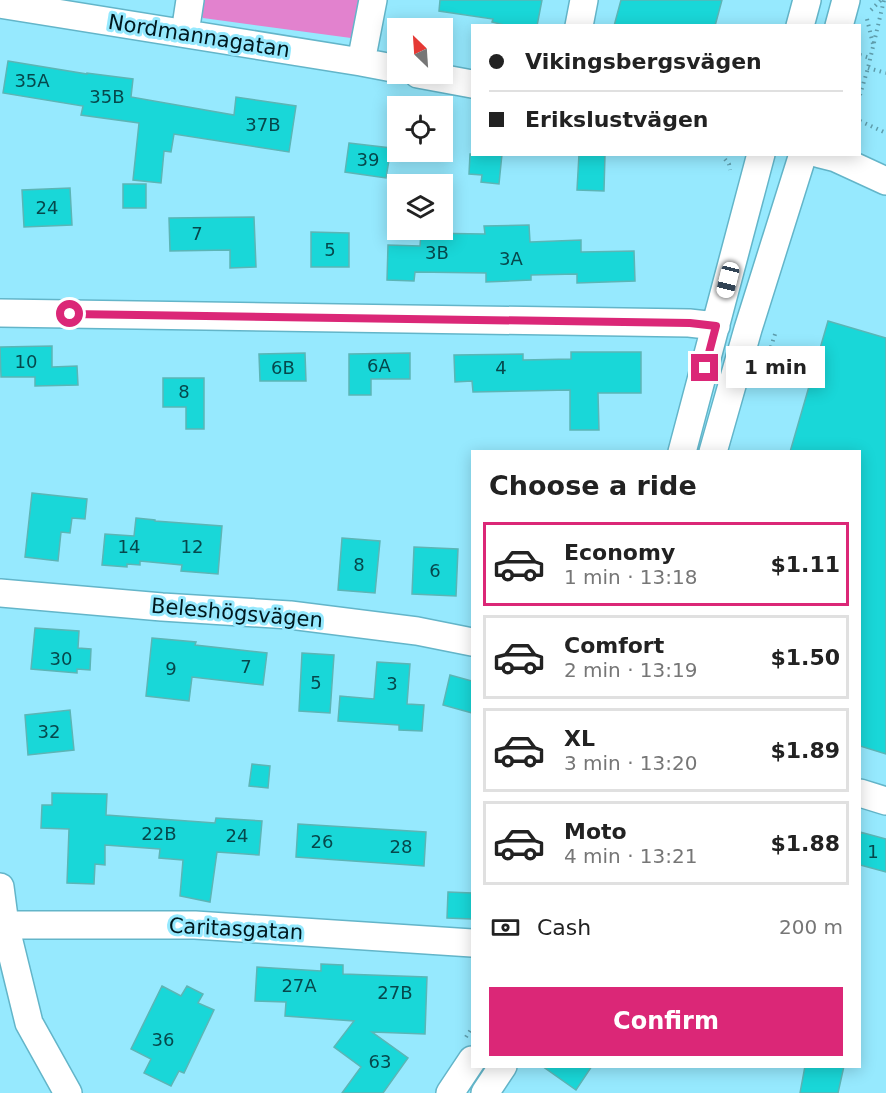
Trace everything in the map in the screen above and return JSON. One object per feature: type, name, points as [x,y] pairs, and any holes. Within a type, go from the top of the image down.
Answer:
[{"type":"street","points":[[185,33],[190,0]]},
{"type":"street","points":[[361,62],[373,0]]},
{"type":"street","points":[[579,24],[584,0]]},
{"type":"street","points":[[801,24],[807,0]]},
{"type":"street","points":[[840,24],[846,0]]},
{"type":"street","name":"Nordmannagatan","points":[[0,4],[387,67]]},
{"type":"street","points":[[453,80],[471,84]]},
{"type":"street","points":[[683,450],[760,156]]},
{"type":"street","points":[[714,450],[801,156]]},
{"type":"street","points":[[828,156],[886,181]]},
{"type":"street","points":[[0,314],[683,322],[716,326]]},
{"type":"street","name":"Beleshögsvägen","points":[[0,592],[162,607],[290,615],[417,631],[471,642]]},
{"type":"street","points":[[861,793],[886,801]]},
{"type":"street","points":[[0,887],[2,925],[29,1023],[68,1093]]},
{"type":"street","name":"Caritasgatan","points":[[2,925],[195,925],[471,943]]},
{"type":"street","points":[[450,1093],[471,1062]]},
{"type":"street","points":[[485,1093],[502,1068]]},
{"type":"path","points":[[861,92],[884,0]]},
{"type":"path","points":[[861,55],[870,58]]},
{"type":"path","points":[[868,68],[886,73]]},
{"type":"path","points":[[861,121],[886,133]]},
{"type":"path","points":[[725,156],[731,172]]},
{"type":"shaded area","points":[[200,0],[360,0],[351,38],[203,18],[198,11]]},
{"type":"building","points":[[440,0],[542,0],[537,24],[500,24],[492,22],[493,19],[439,11]]},
{"type":"building","points":[[621,0],[722,0],[716,24],[615,24]]},
{"type":"building","points":[[8,61],[133,79],[131,97],[234,115],[236,97],[296,106],[289,152],[174,134],[171,152],[164,151],[161,183],[133,180],[139,123],[81,115],[83,106],[3,93]]},
{"type":"building","points":[[349,143],[387,148],[389,162],[386,178],[345,172]]},
{"type":"building","points":[[470,154],[471,156],[502,156],[499,184],[481,182],[482,175],[469,174]]},
{"type":"building","points":[[579,156],[605,156],[604,191],[577,190]]},
{"type":"building","points":[[123,184],[146,184],[146,208],[123,208]]},
{"type":"building","points":[[70,188],[72,225],[24,227],[22,190]]},
{"type":"building","points":[[254,217],[256,267],[230,268],[230,250],[170,251],[169,218]]},
{"type":"building","points":[[529,225],[530,242],[581,240],[581,252],[634,251],[635,281],[577,283],[577,274],[531,275],[531,280],[486,282],[486,273],[415,272],[414,281],[387,280],[388,245],[420,246],[420,240],[453,240],[453,234],[485,234],[484,226]]},
{"type":"building","points":[[311,232],[349,233],[349,267],[311,267]]},
{"type":"building","points":[[828,321],[886,338],[886,754],[861,746],[861,450],[791,450]]},
{"type":"building","points":[[52,346],[52,367],[77,366],[78,385],[35,386],[35,377],[1,377],[0,347]]},
{"type":"building","points":[[571,352],[641,352],[641,393],[598,393],[599,430],[570,430],[570,390],[473,392],[472,381],[455,382],[454,355],[523,354],[523,360],[571,359]]},
{"type":"building","points":[[305,353],[306,381],[260,381],[259,354]]},
{"type":"building","points":[[410,353],[410,379],[371,379],[371,395],[349,395],[349,354]]},
{"type":"building","points":[[163,378],[204,378],[204,429],[186,429],[186,407],[163,407]]},
{"type":"building","points":[[32,493],[87,499],[85,519],[72,518],[70,533],[61,532],[58,561],[25,557]]},
{"type":"building","points":[[136,518],[222,526],[218,574],[181,571],[182,565],[140,561],[140,565],[127,564],[127,567],[102,565],[105,534],[134,536]]},
{"type":"building","points":[[342,538],[380,541],[375,593],[338,590]]},
{"type":"building","points":[[414,547],[458,549],[456,596],[412,594]]},
{"type":"building","points":[[35,628],[79,631],[78,648],[91,649],[90,670],[77,669],[77,673],[31,669]]},
{"type":"building","points":[[152,638],[267,653],[263,685],[192,677],[189,701],[146,696]]},
{"type":"building","points":[[302,653],[334,655],[330,713],[299,711]]},
{"type":"building","points":[[377,662],[410,664],[407,704],[424,705],[422,731],[399,730],[399,725],[338,721],[340,696],[374,699]]},
{"type":"building","points":[[450,675],[471,681],[471,713],[443,705]]},
{"type":"building","points":[[70,710],[74,750],[28,755],[25,715]]},
{"type":"building","points":[[252,764],[270,766],[268,788],[249,786]]},
{"type":"building","points":[[52,793],[107,794],[106,815],[215,823],[216,818],[262,821],[259,855],[217,852],[210,902],[180,896],[183,860],[159,858],[160,849],[105,845],[105,865],[95,864],[94,884],[67,883],[69,829],[41,828],[42,805],[52,805]]},
{"type":"building","points":[[298,824],[426,832],[424,866],[296,857]]},
{"type":"building","points":[[861,832],[886,839],[886,872],[861,865]]},
{"type":"building","points":[[448,892],[471,893],[471,919],[447,918]]},
{"type":"building","points":[[321,964],[343,965],[343,974],[427,977],[425,1034],[372,1032],[408,1058],[383,1093],[342,1093],[361,1067],[334,1047],[354,1021],[285,1016],[286,1002],[255,1001],[257,967],[321,971]]},
{"type":"building","points":[[162,986],[181,996],[187,986],[203,994],[198,1003],[214,1010],[184,1073],[179,1071],[171,1086],[144,1073],[151,1059],[131,1049]]},
{"type":"building","points":[[545,1068],[591,1068],[576,1090]]},
{"type":"building","points":[[805,1068],[844,1068],[838,1093],[800,1093]]},
{"type":"route","points":[[70,314],[690,323],[716,326],[705,368]]}]
